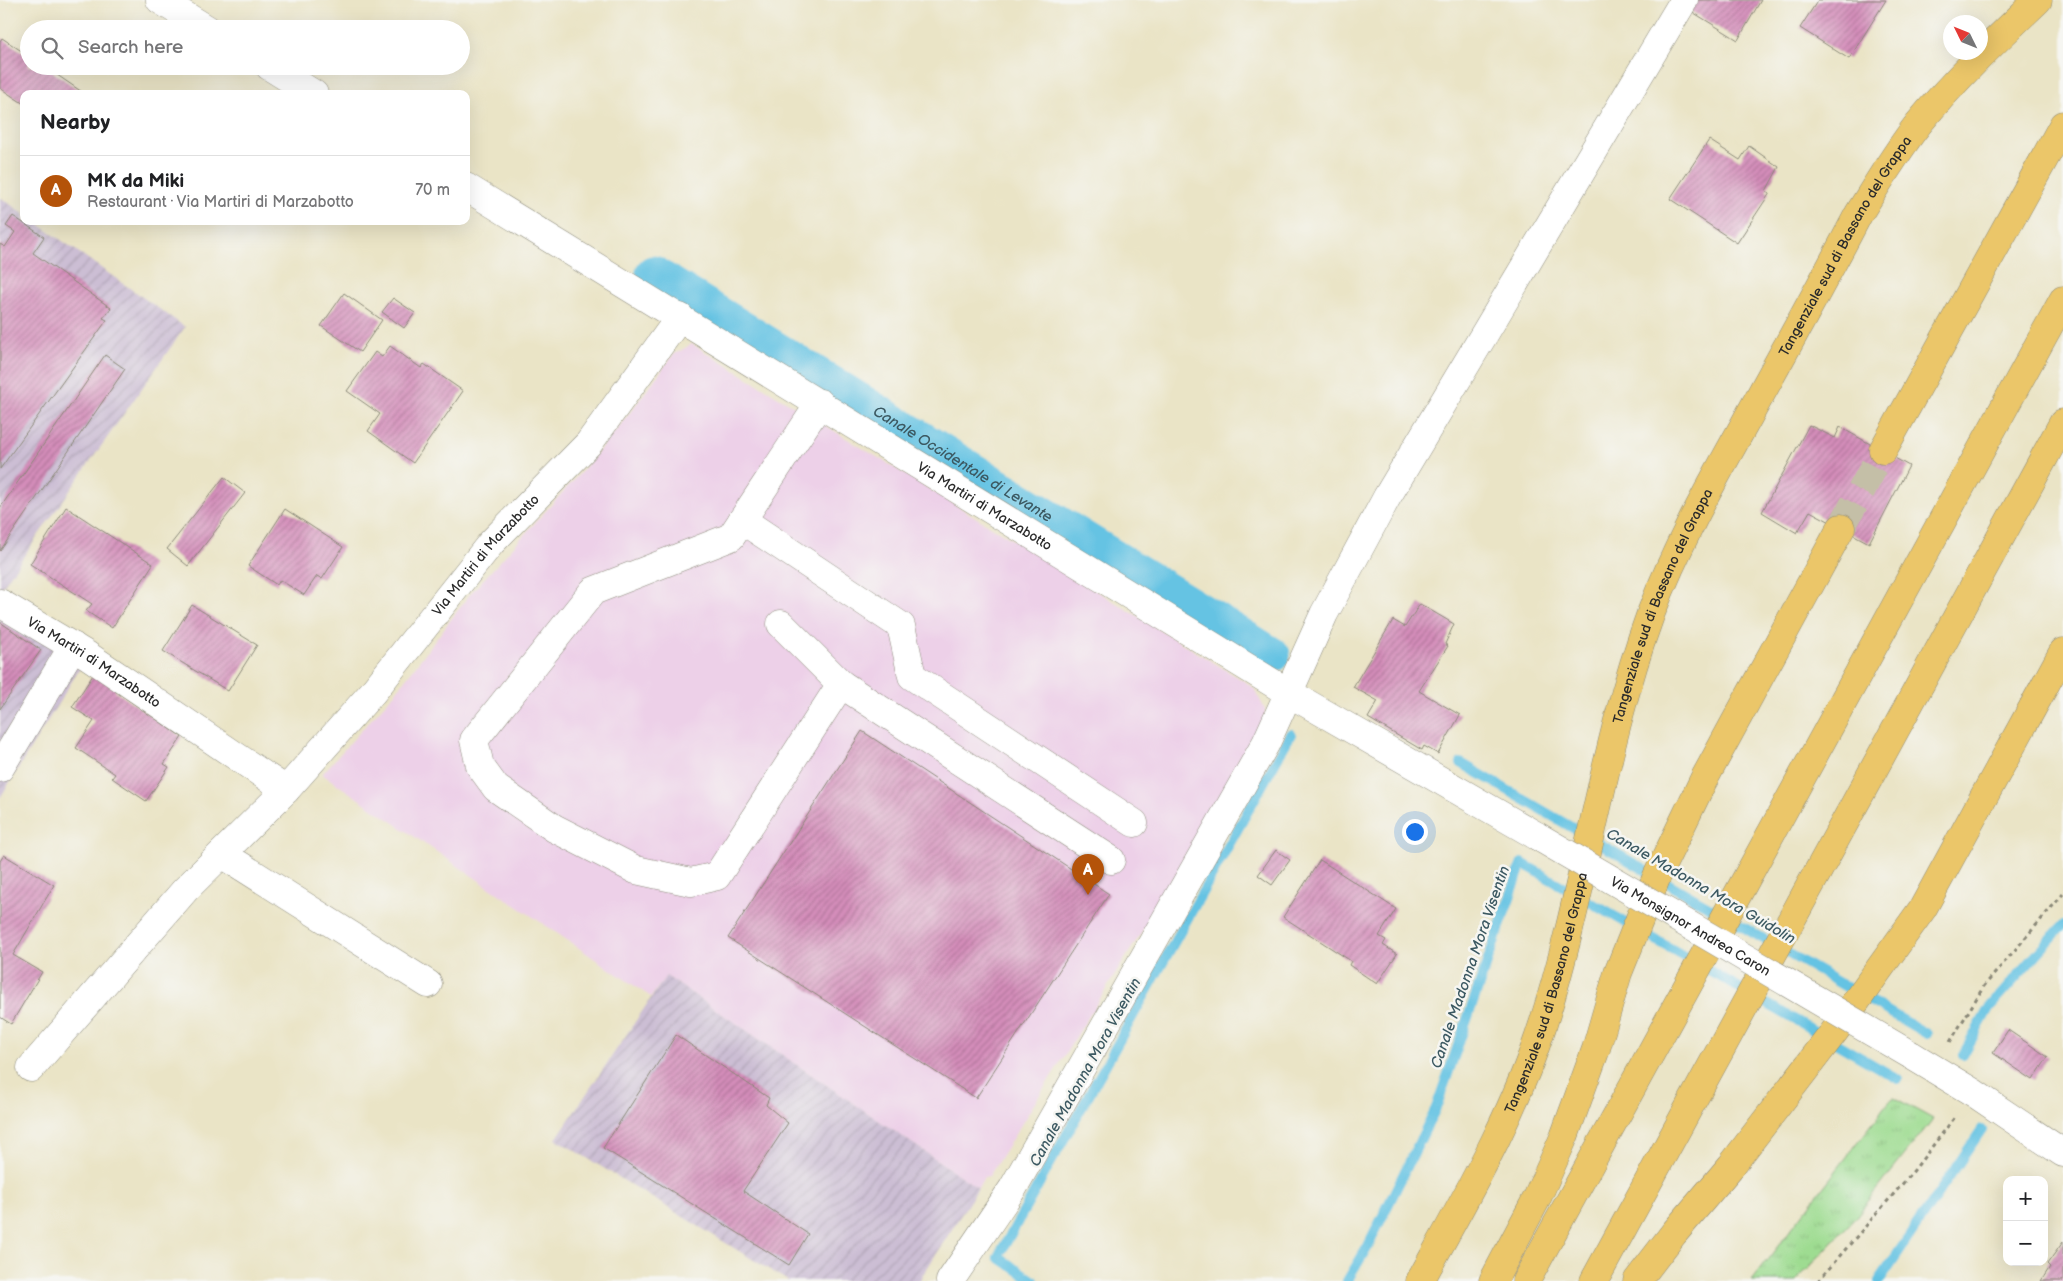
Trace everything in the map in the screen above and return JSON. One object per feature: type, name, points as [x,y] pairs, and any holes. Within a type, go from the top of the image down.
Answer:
[{"type":"highway","name":"Tangenziale sud di Bassano del Grappa","points":[[1420,1281],[1499,1135],[1534,1054],[1564,951],[1629,682],[1652,612],[1674,557],[1718,471],[1858,215],[1880,179],[1902,146],[1941,98],[2038,0]]},
{"type":"highway","points":[[1883,450],[2063,125]]},
{"type":"highway","points":[[1526,1281],[2063,300]]},
{"type":"highway","points":[[1594,1281],[2063,423]]},
{"type":"highway","points":[[1493,1281],[1537,1198],[1564,1137],[1596,1050],[1618,973],[1658,876],[1707,772],[1841,528]]},
{"type":"highway","points":[[1637,1281],[1674,1233],[1732,1166],[1834,1032],[1923,908],[2063,652]]},
{"type":"street","points":[[160,0],[192,20]]},
{"type":"street","points":[[950,1281],[1013,1188],[1266,743],[1324,614],[1387,497],[1684,0]]},
{"type":"street","points":[[283,75],[308,90]]},
{"type":"street","name":"Via Martiri di Marzabotto","points":[[470,189],[1289,693]]},
{"type":"street","name":"Via Martiri di Marzabotto","points":[[31,1068],[185,890],[286,790],[372,693],[492,543],[589,443],[680,317]]},
{"type":"street","points":[[820,403],[730,537],[593,592],[474,740],[480,766],[496,788],[554,828],[636,870],[691,882],[717,876],[841,684]]},
{"type":"street","points":[[742,520],[901,626],[912,676],[1134,823]]},
{"type":"street","name":"Via Martiri di Marzabotto","points":[[0,603],[73,646],[286,790]]},
{"type":"street","points":[[781,624],[841,684],[1111,860]]},
{"type":"street","points":[[0,768],[73,646]]},
{"type":"street","name":"Via Monsignor Andrea Caron","points":[[1289,693],[1934,1068],[2063,1152]]},
{"type":"street","points":[[222,854],[428,984]]},
{"type":"path","points":[[1934,1068],[1984,986],[2063,894]]},
{"type":"path","points":[[1818,1281],[1911,1174],[1974,1093]]},
{"type":"shaded area","points":[[0,197],[20,211],[20,225],[40,225],[185,327],[0,590]]},
{"type":"shaded area","points":[[692,344],[1247,683],[1255,689],[1265,710],[1265,721],[1252,756],[989,1176],[984,1177],[978,1188],[666,976],[651,997],[322,774],[395,693],[471,593],[583,470],[623,422],[673,355]]},
{"type":"shaded area","points":[[0,605],[85,660],[0,798]]},
{"type":"shaded area","points":[[666,976],[978,1188],[919,1281],[788,1281],[556,1139]]},
{"type":"green space","points":[[1893,1097],[1933,1119],[1855,1218],[1796,1281],[1751,1281]]},
{"type":"building","points":[[1692,0],[1761,0],[1738,40],[1686,8]]},
{"type":"building","points":[[1818,0],[1886,0],[1849,59],[1800,28]]},
{"type":"building","points":[[2,38],[20,50],[20,75],[57,75],[79,90],[20,90],[20,101],[0,88],[0,41]]},
{"type":"building","points":[[1709,140],[1740,160],[1749,146],[1779,167],[1766,191],[1770,193],[1737,243],[1670,199]]},
{"type":"building","points":[[13,216],[20,221],[20,225],[26,225],[44,237],[33,253],[111,308],[103,318],[107,320],[0,469],[0,244],[5,247],[15,232],[6,226]]},
{"type":"building","points":[[344,293],[382,320],[360,352],[321,326]]},
{"type":"building","points":[[393,298],[415,313],[404,328],[382,312]]},
{"type":"building","points":[[390,346],[421,368],[424,364],[463,391],[413,463],[368,431],[380,414],[347,391],[375,352],[382,357]]},
{"type":"building","points":[[105,355],[125,369],[0,551],[0,508]]},
{"type":"building","points":[[1809,425],[1835,438],[1840,427],[1909,466],[1869,543],[1810,511],[1797,533],[1762,512]]},
{"type":"building","points":[[224,477],[245,493],[188,566],[167,549]]},
{"type":"building","points":[[66,507],[153,564],[112,628],[86,611],[92,604],[30,564]]},
{"type":"building","points":[[285,509],[343,547],[322,579],[317,576],[304,595],[280,580],[277,585],[248,566]]},
{"type":"building","points":[[1420,604],[1454,624],[1445,644],[1448,646],[1419,691],[1460,715],[1438,754],[1424,746],[1422,750],[1368,718],[1378,701],[1353,687],[1393,620],[1405,627]]},
{"type":"building","points":[[192,605],[257,645],[228,691],[163,651]]},
{"type":"building","points":[[0,622],[41,650],[0,709]]},
{"type":"building","points":[[97,669],[119,684],[115,691],[182,737],[164,764],[169,767],[146,801],[112,778],[115,774],[76,748],[94,721],[72,707]]},
{"type":"building","points":[[862,731],[1109,894],[976,1098],[728,938]]},
{"type":"building","points":[[1276,850],[1290,860],[1272,885],[1258,875]]},
{"type":"building","points":[[4,855],[54,885],[13,955],[42,972],[11,1024],[0,1017],[0,861]]},
{"type":"building","points":[[1320,860],[1396,909],[1379,936],[1386,940],[1383,945],[1397,954],[1377,984],[1349,965],[1351,961],[1283,917]]},
{"type":"building","points":[[2008,1030],[2048,1057],[2033,1080],[1993,1053]]},
{"type":"building","points":[[676,1035],[769,1098],[766,1105],[788,1123],[743,1191],[808,1234],[789,1265],[603,1148]]},
{"type":"building","points":[[2063,1242],[2063,1281],[2041,1281],[2050,1267],[2048,1263]]},
{"type":"waterway","name":"Canale Occidentale di Levante","points":[[653,273],[1273,655]]},
{"type":"waterway","name":"Canale Madonna Mora Visentin","points":[[1034,1281],[998,1257],[1291,734]]},
{"type":"waterway","name":"Canale Madonna Mora Guidolin","points":[[1461,763],[1927,1034]]},
{"type":"waterway","name":"Canale Madonna Mora Visentin","points":[[1347,1281],[1368,1246],[1436,1108],[1522,863],[1898,1079]]},
{"type":"waterway","name":"Canale Madonna Mora Guidolin","points":[[1963,1055],[1989,1008],[2063,925]]},
{"type":"waterway","name":"Canale Madonna Mora Visentin","points":[[1879,1281],[1982,1129]]},
{"type":"tunnel","points":[[1841,528],[1883,450]]},
{"type":"place","name":"MK da Miki","points":[[1088,895]]}]
